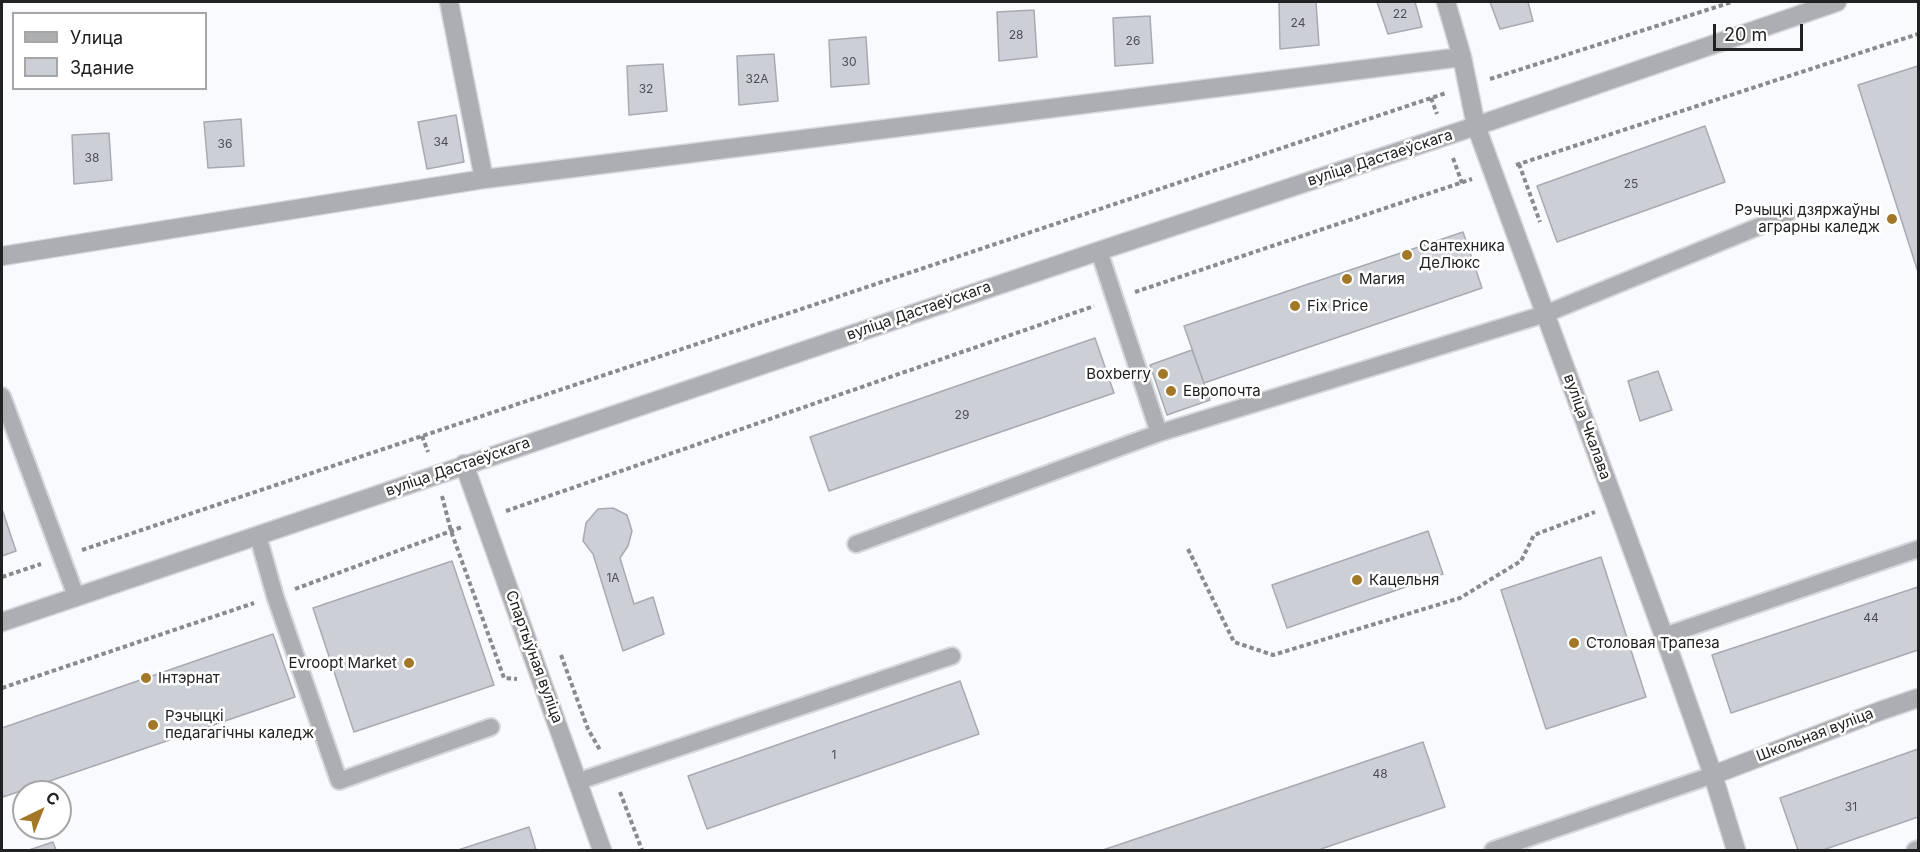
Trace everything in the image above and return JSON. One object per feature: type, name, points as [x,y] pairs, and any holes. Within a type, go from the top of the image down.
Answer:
[{"type":"street","points":[[449,2],[484,178]]},
{"type":"street","name":"вуліца Чкалава","points":[[1446,2],[1462,57],[1476,126],[1664,636],[1713,775],[1736,850]]},
{"type":"street","name":"вуліца Дастаеўскага","points":[[2,622],[464,464],[1476,126],[1837,2]]},
{"type":"street","points":[[2,256],[484,178],[1462,57]]},
{"type":"street","name":"Спартыўная вуліца","points":[[464,464],[602,850]]},
{"type":"street","name":"Школьная вуліца","points":[[1713,775],[1918,698]]},
{"type":"lane","points":[[856,544],[1159,433],[1545,314],[1787,215]]},
{"type":"lane","points":[[1099,251],[1159,433]]},
{"type":"lane","points":[[2,396],[76,596]]},
{"type":"lane","points":[[258,536],[275,596],[339,781],[490,727]]},
{"type":"lane","points":[[1664,636],[1918,549]]},
{"type":"lane","points":[[579,781],[952,656]]},
{"type":"lane","points":[[1493,850],[1713,775]]},
{"type":"path","points":[[2,577],[1468,86],[1732,2]]},
{"type":"path","points":[[2,688],[275,596],[485,519],[1114,299]]},
{"type":"path","points":[[1188,549],[1233,642],[1273,655],[1460,598],[1521,561],[1534,535],[1615,504]]},
{"type":"path","points":[[560,652],[588,729],[611,770],[642,850]]},
{"type":"building","points":[[1279,2],[1316,2],[1319,45],[1280,49]]},
{"type":"building","points":[[1377,2],[1415,2],[1422,27],[1388,34]]},
{"type":"building","points":[[1490,2],[1528,2],[1533,21],[1500,29]]},
{"type":"building","points":[[1034,10],[1037,57],[999,61],[997,12]]},
{"type":"building","points":[[1150,16],[1153,63],[1115,66],[1113,18]]},
{"type":"building","points":[[866,37],[869,84],[831,87],[829,40]]},
{"type":"building","points":[[774,54],[778,101],[739,105],[737,56]]},
{"type":"building","points":[[663,64],[667,111],[629,115],[627,66]]},
{"type":"building","points":[[1918,66],[1918,272],[1858,85]]},
{"type":"building","points":[[456,115],[464,162],[427,169],[418,122]]},
{"type":"building","points":[[241,119],[244,166],[208,168],[204,122]]},
{"type":"building","points":[[1705,126],[1725,182],[1557,242],[1537,186]]},
{"type":"building","points":[[109,133],[112,180],[74,184],[72,135]]},
{"type":"building","points":[[1463,232],[1482,288],[1204,383],[1184,326]]},
{"type":"building","points":[[1095,338],[1114,393],[829,491],[810,437]]},
{"type":"building","points":[[1192,350],[1210,400],[1167,415],[1150,365]]},
{"type":"building","points":[[1658,371],[1672,410],[1640,421],[1628,381]]},
{"type":"building","points":[[613,508],[627,515],[632,531],[628,546],[620,558],[634,604],[653,597],[664,634],[623,651],[593,554],[583,541],[586,523],[598,509]]},
{"type":"building","points":[[2,509],[16,551],[2,556]]},
{"type":"building","name":"Кацельня","points":[[1428,531],[1443,574],[1287,628],[1272,585]]},
{"type":"building","name":"Столовая Трапеза","points":[[1601,557],[1646,697],[1546,729],[1501,590]]},
{"type":"building","name":"Evroopt Market","points":[[452,561],[494,685],[354,732],[313,608]]},
{"type":"building","points":[[1918,587],[1918,650],[1731,713],[1712,655]]},
{"type":"building","points":[[273,634],[295,697],[53,780],[12,780],[12,794],[3,797],[2,728]]},
{"type":"building","points":[[960,681],[979,734],[707,829],[688,776]]},
{"type":"building","points":[[1423,742],[1445,807],[1318,850],[1103,850]]},
{"type":"building","points":[[1918,749],[1918,817],[1823,850],[1798,850],[1780,798]]},
{"type":"building","points":[[529,827],[536,850],[458,850]]},
{"type":"building","points":[[53,842],[56,850],[29,850]]},
{"type":"place","name":"Рэчыцкі дзяржаўны аграрны каледж","points":[[1892,219]]},
{"type":"place","name":"Сантехника ДеЛюкс","points":[[1407,255]]},
{"type":"place","name":"Магия","points":[[1347,279]]},
{"type":"place","name":"Fix Price","points":[[1295,306]]},
{"type":"place","name":"Boxberry","points":[[1163,374]]},
{"type":"place","name":"Европочта","points":[[1171,391]]},
{"type":"place","name":"Кацельня","points":[[1357,580]]},
{"type":"place","name":"Столовая Трапеза","points":[[1574,643]]},
{"type":"place","name":"Evroopt Market","points":[[409,663]]},
{"type":"place","name":"Інтэрнат","points":[[146,678]]},
{"type":"place","name":"Рэчыцкі педагагічны каледж","points":[[153,725]]}]
